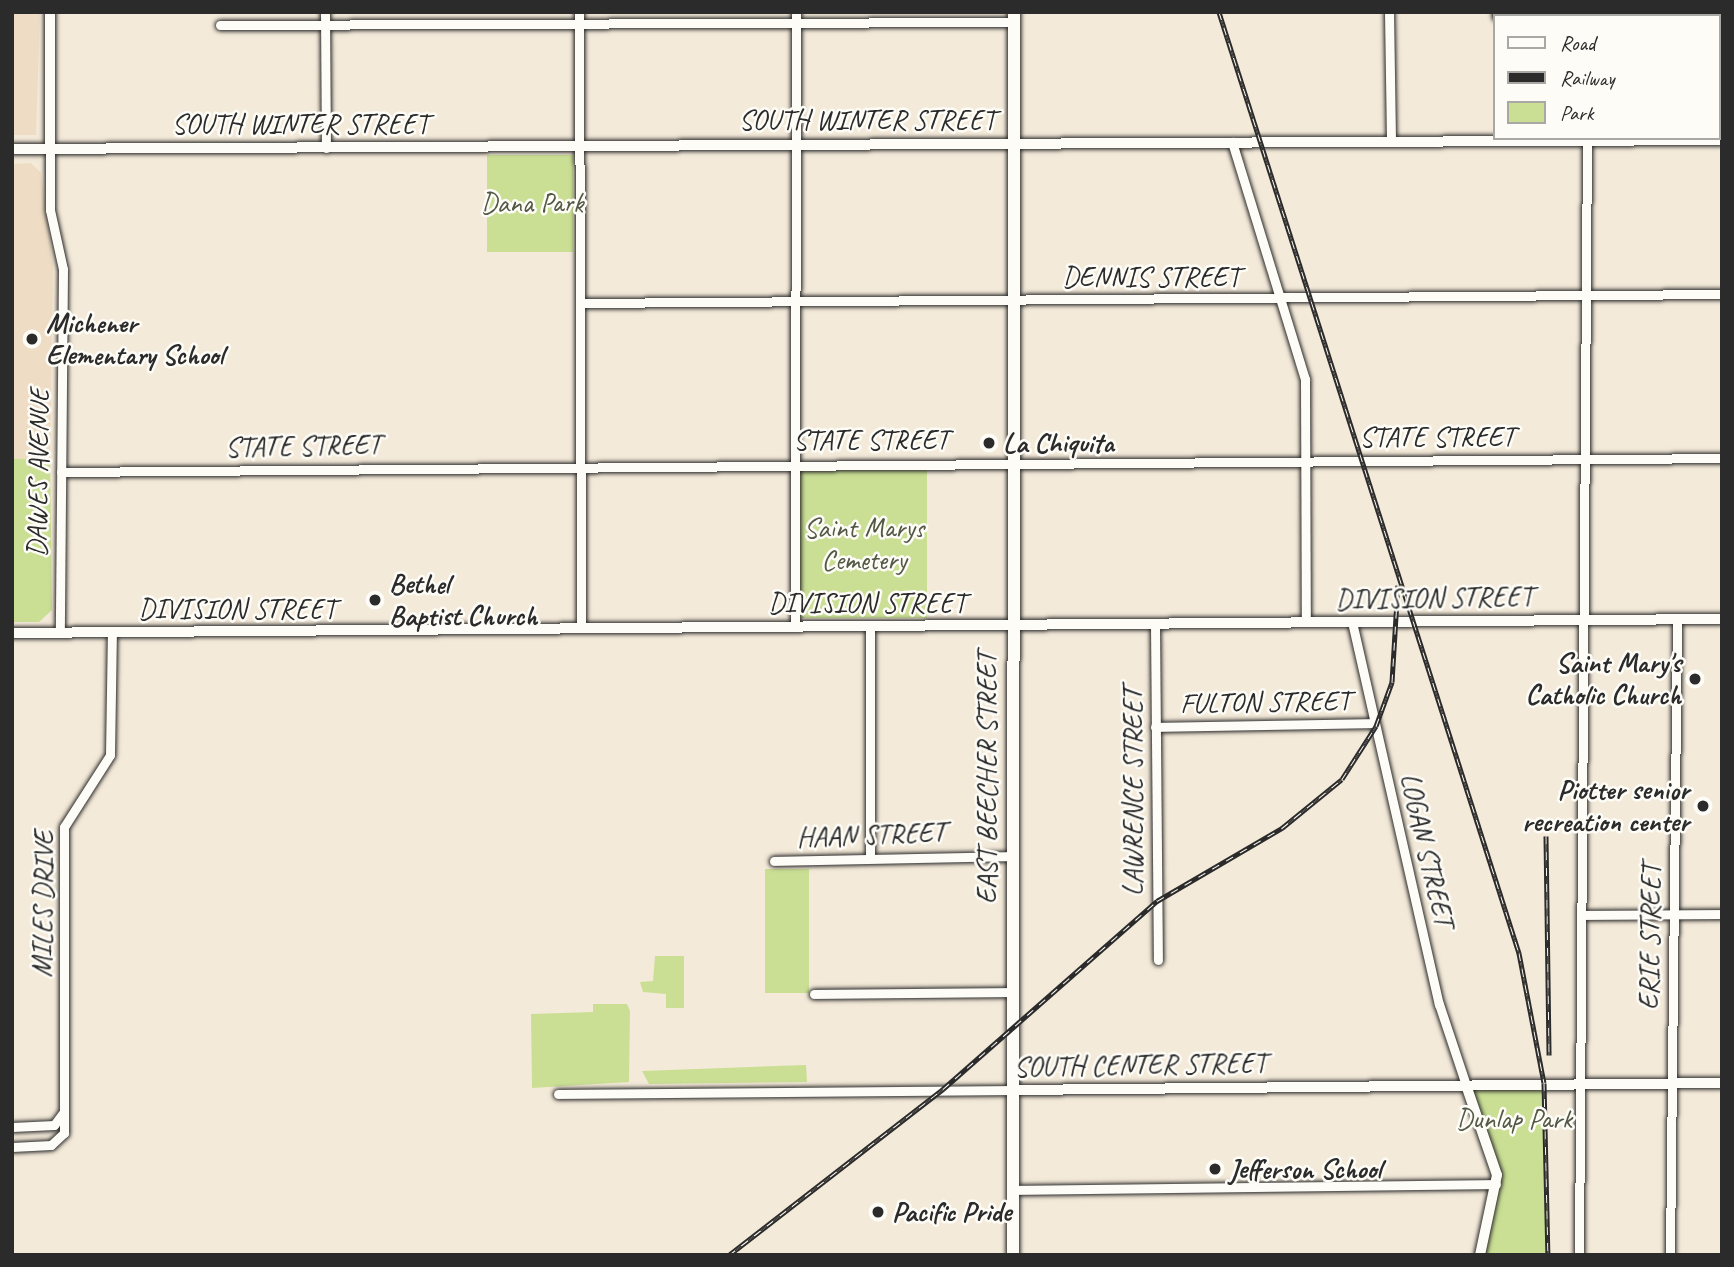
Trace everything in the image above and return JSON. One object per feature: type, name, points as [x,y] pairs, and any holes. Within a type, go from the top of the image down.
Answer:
[{"type":"main road","name":"EAST BEECHER STREET","points":[[1013,1255],[1014,17]]},
{"type":"street","points":[[50,12],[50,148]]},
{"type":"street","points":[[325,12],[326,148]]},
{"type":"street","points":[[579,12],[581,628]]},
{"type":"street","points":[[795,626],[796,12]]},
{"type":"street","points":[[1389,12],[1391,140]]},
{"type":"street","points":[[220,25],[795,23],[1014,17]]},
{"type":"street","name":"SOUTH WINTER STREET","points":[[12,149],[1492,139]]},
{"type":"street","points":[[1579,1255],[1586,619],[1587,140]]},
{"type":"street","name":"SOUTH WINTER STREET","points":[[1587,140],[1722,140]]},
{"type":"street","points":[[1232,142],[1305,379],[1306,622]]},
{"type":"street","name":"DAWES AVENUE","points":[[50,148],[50,210],[63,269],[60,631]]},
{"type":"street","name":"DENNIS STREET","points":[[581,303],[1722,294]]},
{"type":"street","name":"STATE STREET","points":[[61,472],[1013,461],[1722,458]]},
{"type":"street","name":"ERIE STREET","points":[[1670,1255],[1677,619]]},
{"type":"street","name":"DIVISION STREET","points":[[12,633],[1722,619]]},
{"type":"street","name":"LOGAN STREET","points":[[1352,622],[1438,1004],[1466,1085]]},
{"type":"street","name":"LAWRENCE STREET","points":[[1155,624],[1158,960]]},
{"type":"street","points":[[870,626],[870,856]]},
{"type":"street","name":"MILES DRIVE","points":[[12,1147],[56,1143],[64,1133],[64,827],[110,755],[112,631]]},
{"type":"street","name":"FULTON STREET","points":[[1155,727],[1375,723]]},
{"type":"street","name":"HAAN STREET","points":[[775,861],[870,856],[1012,856]]},
{"type":"street","points":[[1581,915],[1722,915]]},
{"type":"street","points":[[814,994],[1012,992]]},
{"type":"street","name":"SOUTH CENTER STREET","points":[[558,1094],[1722,1083]]},
{"type":"street","points":[[1466,1085],[1490,1142],[1496,1184],[1480,1255]]},
{"type":"street","points":[[12,1127],[54,1125],[64,1107]]},
{"type":"street","points":[[1012,1190],[1496,1184]]},
{"type":"shaded area","points":[[12,12],[40,12],[36,135],[12,135]]},
{"type":"shaded area","name":"Michener Elementary School","points":[[31,163],[41,173],[53,265],[50,458],[12,459],[12,164]]},
{"type":"green space","name":"Dana Park","points":[[487,155],[573,155],[573,252],[487,252]]},
{"type":"green space","points":[[50,458],[52,610],[39,622],[12,622],[12,459]]},
{"type":"green space","name":"Saint Marys Cemetery","points":[[800,469],[927,469],[927,618],[800,618]]},
{"type":"green space","points":[[765,869],[809,869],[809,993],[765,993]]},
{"type":"green space","points":[[655,956],[684,956],[684,1008],[666,1008],[666,994],[643,992],[640,982],[653,981]]},
{"type":"green space","points":[[593,1004],[627,1004],[630,1011],[629,1082],[532,1088],[531,1014],[593,1012]]},
{"type":"green space","points":[[806,1065],[807,1082],[649,1084],[642,1071]]},
{"type":"green space","name":"Dunlap Park","points":[[1544,1083],[1548,1255],[1480,1255],[1496,1184],[1466,1085]]},
{"type":"railway","points":[[1219,12],[1519,953],[1544,1083],[1548,1255]]},
{"type":"railway","points":[[729,1255],[943,1089],[1157,901],[1282,828],[1342,779],[1376,726],[1392,682],[1398,585]]},
{"type":"railway","points":[[1546,836],[1549,1055]]},
{"type":"place","name":"Michener Elementary School","points":[[32,339]]},
{"type":"place","name":"La Chiquita","points":[[989,443]]},
{"type":"place","name":"Bethel Baptist Church","points":[[375,600]]},
{"type":"place","name":"Saint Mary's Catholic Church","points":[[1695,679]]},
{"type":"place","name":"Piotter senior recreation center","points":[[1703,806]]},
{"type":"place","name":"Jefferson School","points":[[1215,1169]]},
{"type":"place","name":"Pacific Pride","points":[[878,1212]]}]
